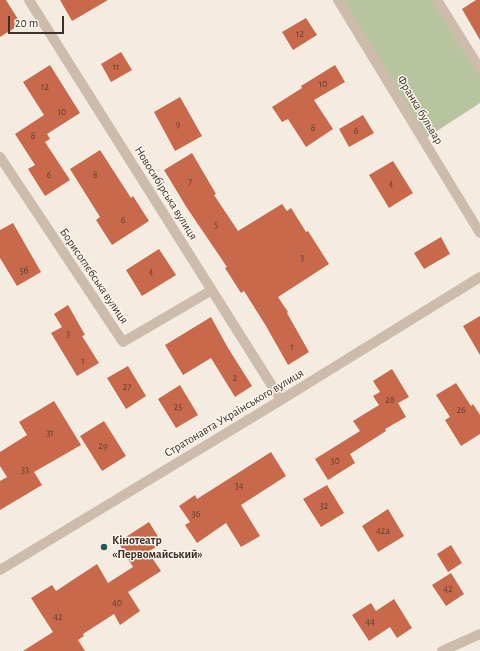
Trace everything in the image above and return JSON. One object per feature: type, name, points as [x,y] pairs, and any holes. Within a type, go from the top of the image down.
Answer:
[{"type":"street","name":"Новосибірська вулиця","points":[[29,0],[281,400]]},
{"type":"street","name":"Франка бульвар","points":[[338,0],[480,233]]},
{"type":"street","points":[[437,0],[480,69]]},
{"type":"street","name":"Борисоглєбська вулиця","points":[[0,157],[123,342],[212,290]]},
{"type":"street","name":"Стратонавта Українського вулиця","points":[[0,570],[281,400],[480,277]]},
{"type":"street","points":[[442,651],[480,634]]},
{"type":"green space","points":[[341,0],[437,0],[480,69],[480,103],[423,140]]},
{"type":"building","points":[[0,0],[6,0],[21,24],[0,37]]},
{"type":"building","points":[[60,0],[108,0],[72,21]]},
{"type":"building","points":[[476,0],[480,0],[480,40],[462,9]]},
{"type":"building","points":[[306,18],[317,35],[293,50],[282,32]]},
{"type":"building","points":[[121,52],[132,70],[111,82],[101,64]]},
{"type":"building","points":[[50,65],[80,113],[47,134],[50,139],[45,142],[70,180],[45,196],[28,169],[35,165],[15,134],[44,115],[23,82]]},
{"type":"building","points":[[335,65],[345,82],[314,100],[333,129],[306,147],[288,119],[282,122],[272,107],[302,88],[301,86]]},
{"type":"building","points":[[180,97],[202,136],[175,151],[154,112]]},
{"type":"building","points":[[363,115],[374,133],[349,147],[339,129]]},
{"type":"building","points":[[100,150],[131,198],[133,196],[149,221],[112,245],[96,220],[100,217],[70,169]]},
{"type":"building","points":[[192,153],[216,194],[214,195],[238,231],[282,204],[287,211],[291,208],[329,264],[278,297],[288,312],[287,313],[309,352],[288,365],[244,291],[241,293],[225,268],[227,267],[187,208],[164,170]]},
{"type":"building","points":[[393,161],[413,193],[389,208],[369,175]]},
{"type":"building","points":[[13,223],[41,272],[17,286],[0,258],[0,230]]},
{"type":"building","points":[[441,237],[450,254],[424,269],[414,253]]},
{"type":"building","points":[[159,249],[176,275],[142,296],[126,270]]},
{"type":"building","points":[[68,305],[85,335],[82,336],[99,363],[77,376],[51,333],[62,327],[54,314]]},
{"type":"building","points":[[480,316],[480,355],[463,326]]},
{"type":"building","points":[[211,317],[228,348],[252,386],[235,397],[211,358],[183,375],[165,345]]},
{"type":"building","points":[[128,366],[146,396],[126,409],[107,378]]},
{"type":"building","points":[[392,369],[409,397],[398,403],[406,417],[385,429],[386,431],[350,454],[355,463],[328,480],[315,459],[360,431],[353,421],[379,405],[373,396],[380,392],[373,381]]},
{"type":"building","points":[[456,383],[471,406],[473,404],[480,415],[480,434],[461,446],[445,420],[450,417],[436,395]]},
{"type":"building","points":[[180,385],[198,415],[176,428],[158,399]]},
{"type":"building","points":[[54,401],[81,445],[34,472],[42,485],[0,510],[0,481],[7,477],[0,466],[0,452],[27,435],[19,422]]},
{"type":"building","points":[[104,421],[126,456],[102,471],[80,436]]},
{"type":"building","points":[[271,452],[286,476],[241,505],[260,536],[241,547],[226,523],[197,543],[185,525],[190,522],[179,506],[195,495],[197,499]]},
{"type":"building","points":[[327,485],[344,513],[321,527],[303,499]]},
{"type":"building","points":[[388,509],[404,536],[378,552],[362,526]]},
{"type":"building","points":[[149,522],[162,543],[148,552],[161,571],[128,592],[140,611],[120,625],[114,614],[83,634],[84,636],[78,640],[85,651],[23,651],[53,632],[31,598],[52,585],[56,591],[97,564],[108,583],[133,567],[118,542]]},
{"type":"building","points":[[451,545],[462,563],[448,572],[437,554]]},
{"type":"building","points":[[451,573],[464,594],[446,606],[432,585]]},
{"type":"building","points":[[394,599],[412,628],[397,638],[390,627],[369,641],[352,615],[371,603],[376,611]]},
{"type":"place","name":"Кінотеатр «Первомайський»","points":[[104,547]]}]
